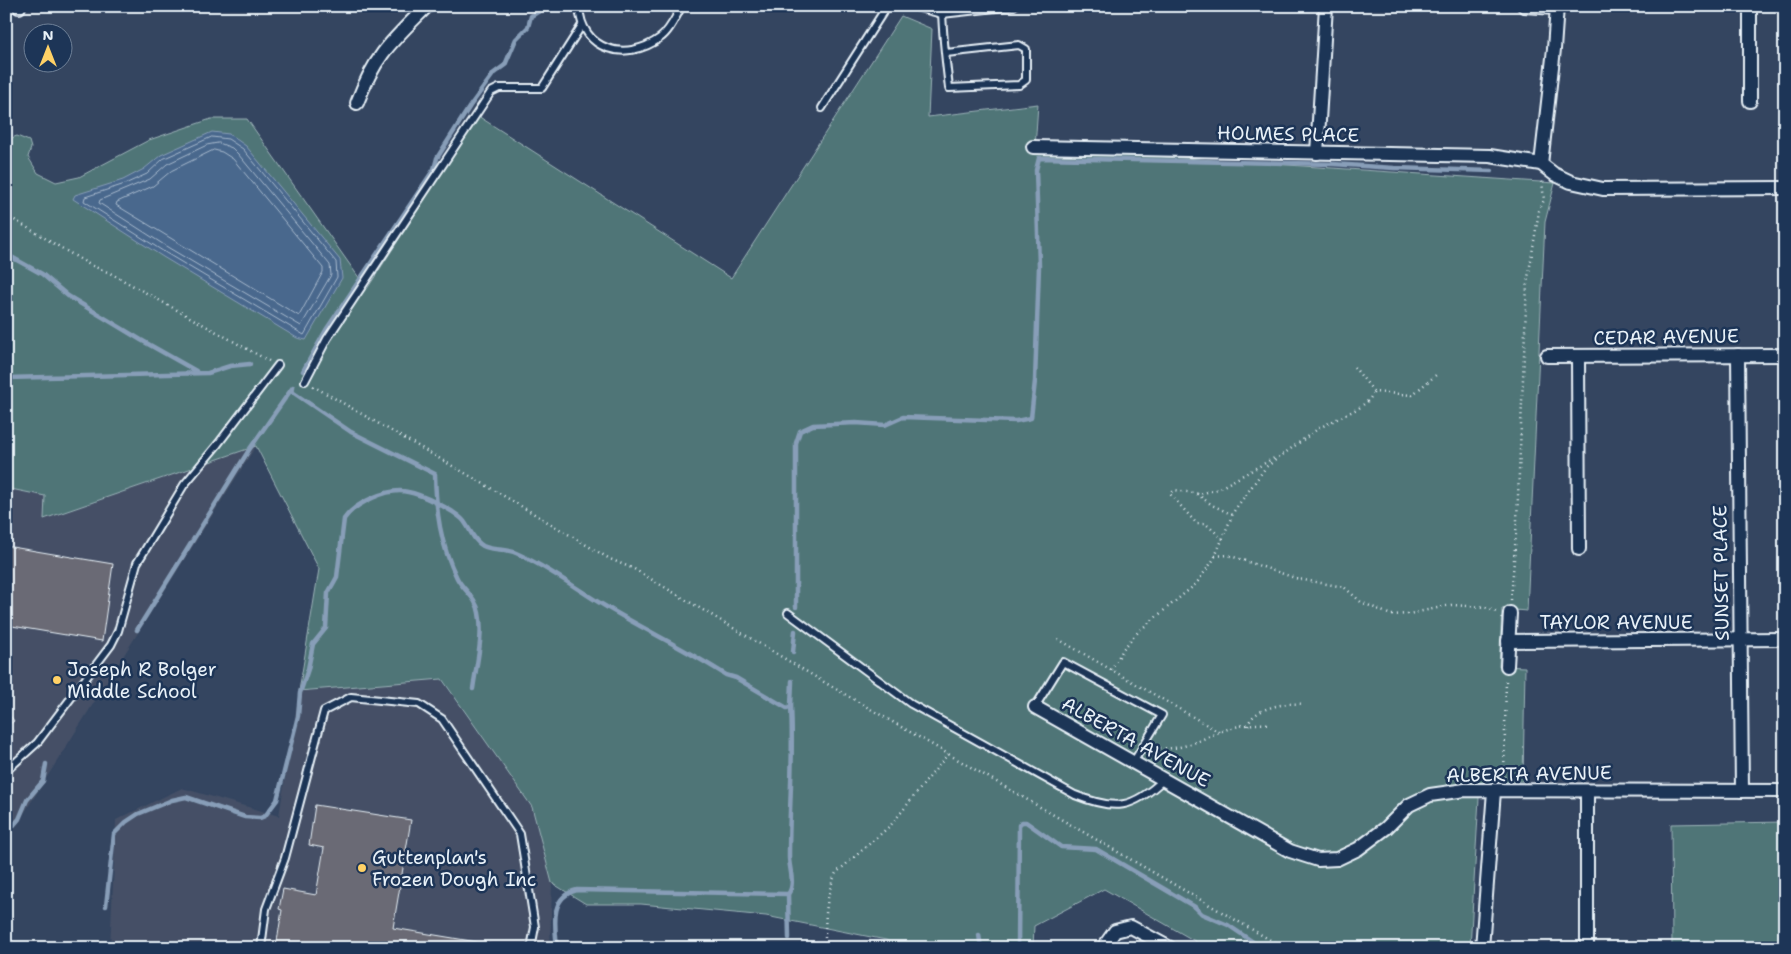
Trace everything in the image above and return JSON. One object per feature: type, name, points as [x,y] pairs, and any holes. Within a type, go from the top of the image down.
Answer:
[{"type":"street","points":[[357,103],[368,75],[380,55],[427,6]]},
{"type":"street","points":[[1317,153],[1326,6]]},
{"type":"street","points":[[1524,6],[1557,7],[1544,166],[1571,182],[1603,189],[1785,188]]},
{"type":"street","points":[[1750,6],[1750,102]]},
{"type":"street","name":"HOLMES PLACE","points":[[1033,147],[1490,156],[1544,166]]},
{"type":"street","name":"SUNSET PLACE","points":[[1738,355],[1742,791]]},
{"type":"street","name":"CEDAR AVENUE","points":[[1547,356],[1785,355]]},
{"type":"street","points":[[1578,357],[1579,549]]},
{"type":"street","points":[[1507,666],[1510,616]]},
{"type":"street","name":"TAYLOR AVENUE","points":[[1508,641],[1785,639]]},
{"type":"street","name":"ALBERTA AVENUE","points":[[1035,707],[1134,761],[1290,851],[1318,860],[1337,859],[1358,850],[1386,828],[1409,805],[1430,795],[1465,790],[1587,792],[1785,791]]},
{"type":"street","points":[[1482,948],[1499,791]]},
{"type":"street","points":[[1587,792],[1587,948]]},
{"type":"street","points":[[1103,948],[1115,931],[1131,927],[1170,948]]},
{"type":"lane","points":[[579,6],[582,25],[588,35],[598,44],[616,51],[631,51],[647,46],[663,36],[682,6]]},
{"type":"lane","points":[[822,108],[887,6]]},
{"type":"lane","points":[[910,6],[942,14],[1014,6]]},
{"type":"lane","points":[[942,6],[942,14],[946,53],[950,88],[1019,84],[1026,80],[1026,49],[1019,45],[946,53]]},
{"type":"lane","points":[[305,381],[327,339],[491,92],[499,88],[542,88],[582,25]]},
{"type":"lane","points":[[6,771],[37,743],[111,645],[118,631],[137,563],[142,554],[184,485],[278,365]]},
{"type":"lane","points":[[788,613],[911,704],[1075,795],[1104,804],[1125,804],[1147,795],[1164,778]]},
{"type":"lane","points":[[1035,707],[1063,662],[1162,715],[1134,761]]},
{"type":"lane","points":[[261,948],[266,909],[285,858],[324,711],[351,697],[419,704],[442,719],[520,834],[535,927],[531,948]]},
{"type":"path","points":[[1215,556],[1228,555],[1298,579],[1344,587],[1361,602],[1391,615],[1409,614],[1451,605],[1485,607],[1510,616],[1517,520],[1527,284],[1539,211],[1544,200],[1541,178],[1544,166]]},
{"type":"path","points":[[6,215],[90,265],[110,273],[278,365]]},
{"type":"path","points":[[1354,367],[1374,392],[1412,395],[1436,375]]},
{"type":"path","points":[[305,381],[610,559],[627,565],[643,574],[948,754],[1284,948]]},
{"type":"path","points":[[1223,539],[1206,524],[1197,524],[1170,494],[1175,490],[1196,494],[1218,489],[1280,455],[1320,428],[1359,408],[1369,400],[1374,392]]},
{"type":"path","points":[[1111,670],[1124,648],[1139,631],[1196,584],[1215,556],[1233,515],[1266,467],[1280,455]]},
{"type":"path","points":[[1196,494],[1212,505],[1233,515]]},
{"type":"path","points":[[1058,639],[1219,732]]},
{"type":"path","points":[[1499,791],[1507,666]]},
{"type":"path","points":[[1248,726],[1249,721],[1271,707],[1292,702],[1302,704]]},
{"type":"path","points":[[1144,744],[1164,749],[1176,749],[1219,732],[1248,726],[1271,724]]},
{"type":"path","points":[[825,948],[827,907],[832,882],[836,873],[891,825],[948,754]]},
{"type":"shaded area","name":"Joseph R Bolger Middle School","points":[[256,446],[6,842],[6,488],[45,496],[45,519]]},
{"type":"shaded area","points":[[441,679],[532,807],[552,883],[550,948],[110,948],[116,820],[182,788],[279,816],[299,691]]},
{"type":"green space","points":[[901,16],[932,29],[928,117],[1038,104],[1035,148],[1555,183],[1545,222],[1527,611],[1502,609],[1499,666],[1525,667],[1523,781],[1480,782],[1470,948],[1207,948],[1104,889],[1034,926],[1033,948],[900,948],[886,940],[766,916],[641,904],[586,904],[552,883],[532,807],[442,679],[299,691],[319,569],[256,446],[44,519],[45,496],[6,488],[6,140],[17,136],[29,141],[31,148],[28,157],[38,173],[56,182],[79,177],[149,140],[211,119],[247,119],[367,289],[478,116],[731,278]]},
{"type":"green space","points":[[1785,822],[1785,948],[1672,948],[1671,824]]},
{"type":"water","points":[[212,132],[229,134],[246,146],[340,260],[342,278],[306,340],[297,338],[163,257],[73,199],[75,195],[123,180],[144,169],[161,155]]},
{"type":"building","name":"Joseph R Bolger Middle School","points":[[6,546],[113,564],[102,641],[6,625]]},
{"type":"building","points":[[6,710],[14,721],[6,727]]},
{"type":"building","name":"Guttenplan's Frozen Dough Inc","points":[[315,805],[411,820],[393,928],[513,948],[276,948],[282,910],[279,909],[283,889],[316,895],[324,848],[309,845]]},
{"type":"waterway","points":[[303,371],[326,330],[434,169],[437,158],[470,106],[494,73],[505,65],[516,39],[528,27],[531,16],[541,10],[542,6]]},
{"type":"waterway","points":[[796,607],[796,443],[800,431],[813,425],[856,423],[885,425],[903,417],[1016,421],[1031,418],[1035,381],[1039,266],[1036,170],[1039,158],[1333,164],[1492,171]]},
{"type":"waterway","points":[[6,254],[42,274],[68,296],[196,371]]},
{"type":"waterway","points":[[6,378],[208,373],[230,366],[250,364]]},
{"type":"waterway","points":[[137,630],[249,450],[293,387]]},
{"type":"waterway","points":[[291,391],[351,432],[435,474],[436,501],[447,553],[457,578],[473,598],[479,613],[481,631],[473,689]]},
{"type":"waterway","points":[[106,906],[114,834],[126,822],[138,814],[172,800],[186,797],[245,817],[260,818],[265,816],[277,800],[298,716],[300,693],[308,669],[313,644],[326,628],[328,593],[337,577],[344,519],[356,507],[382,494],[400,491],[408,492],[444,507],[458,515],[476,540],[483,546],[512,551],[529,559],[598,602],[787,708],[791,706],[792,681]]},
{"type":"waterway","points":[[793,652],[795,631]]},
{"type":"waterway","points":[[557,948],[555,921],[558,905],[568,894],[577,890],[788,894],[792,886],[789,857],[792,744],[791,706]]},
{"type":"waterway","points":[[6,834],[19,819],[27,800],[43,781],[46,764]]},
{"type":"waterway","points":[[1018,948],[1019,825],[1022,822],[1026,822],[1061,847],[1096,849],[1195,907],[1202,914],[1228,925],[1262,948]]},
{"type":"waterway","points":[[788,894],[789,938]]},
{"type":"waterway","points":[[979,935],[981,948]]},
{"type":"place","name":"Joseph R Bolger Middle School","points":[[57,680]]},
{"type":"place","name":"Guttenplan's Frozen Dough Inc","points":[[362,868]]}]
